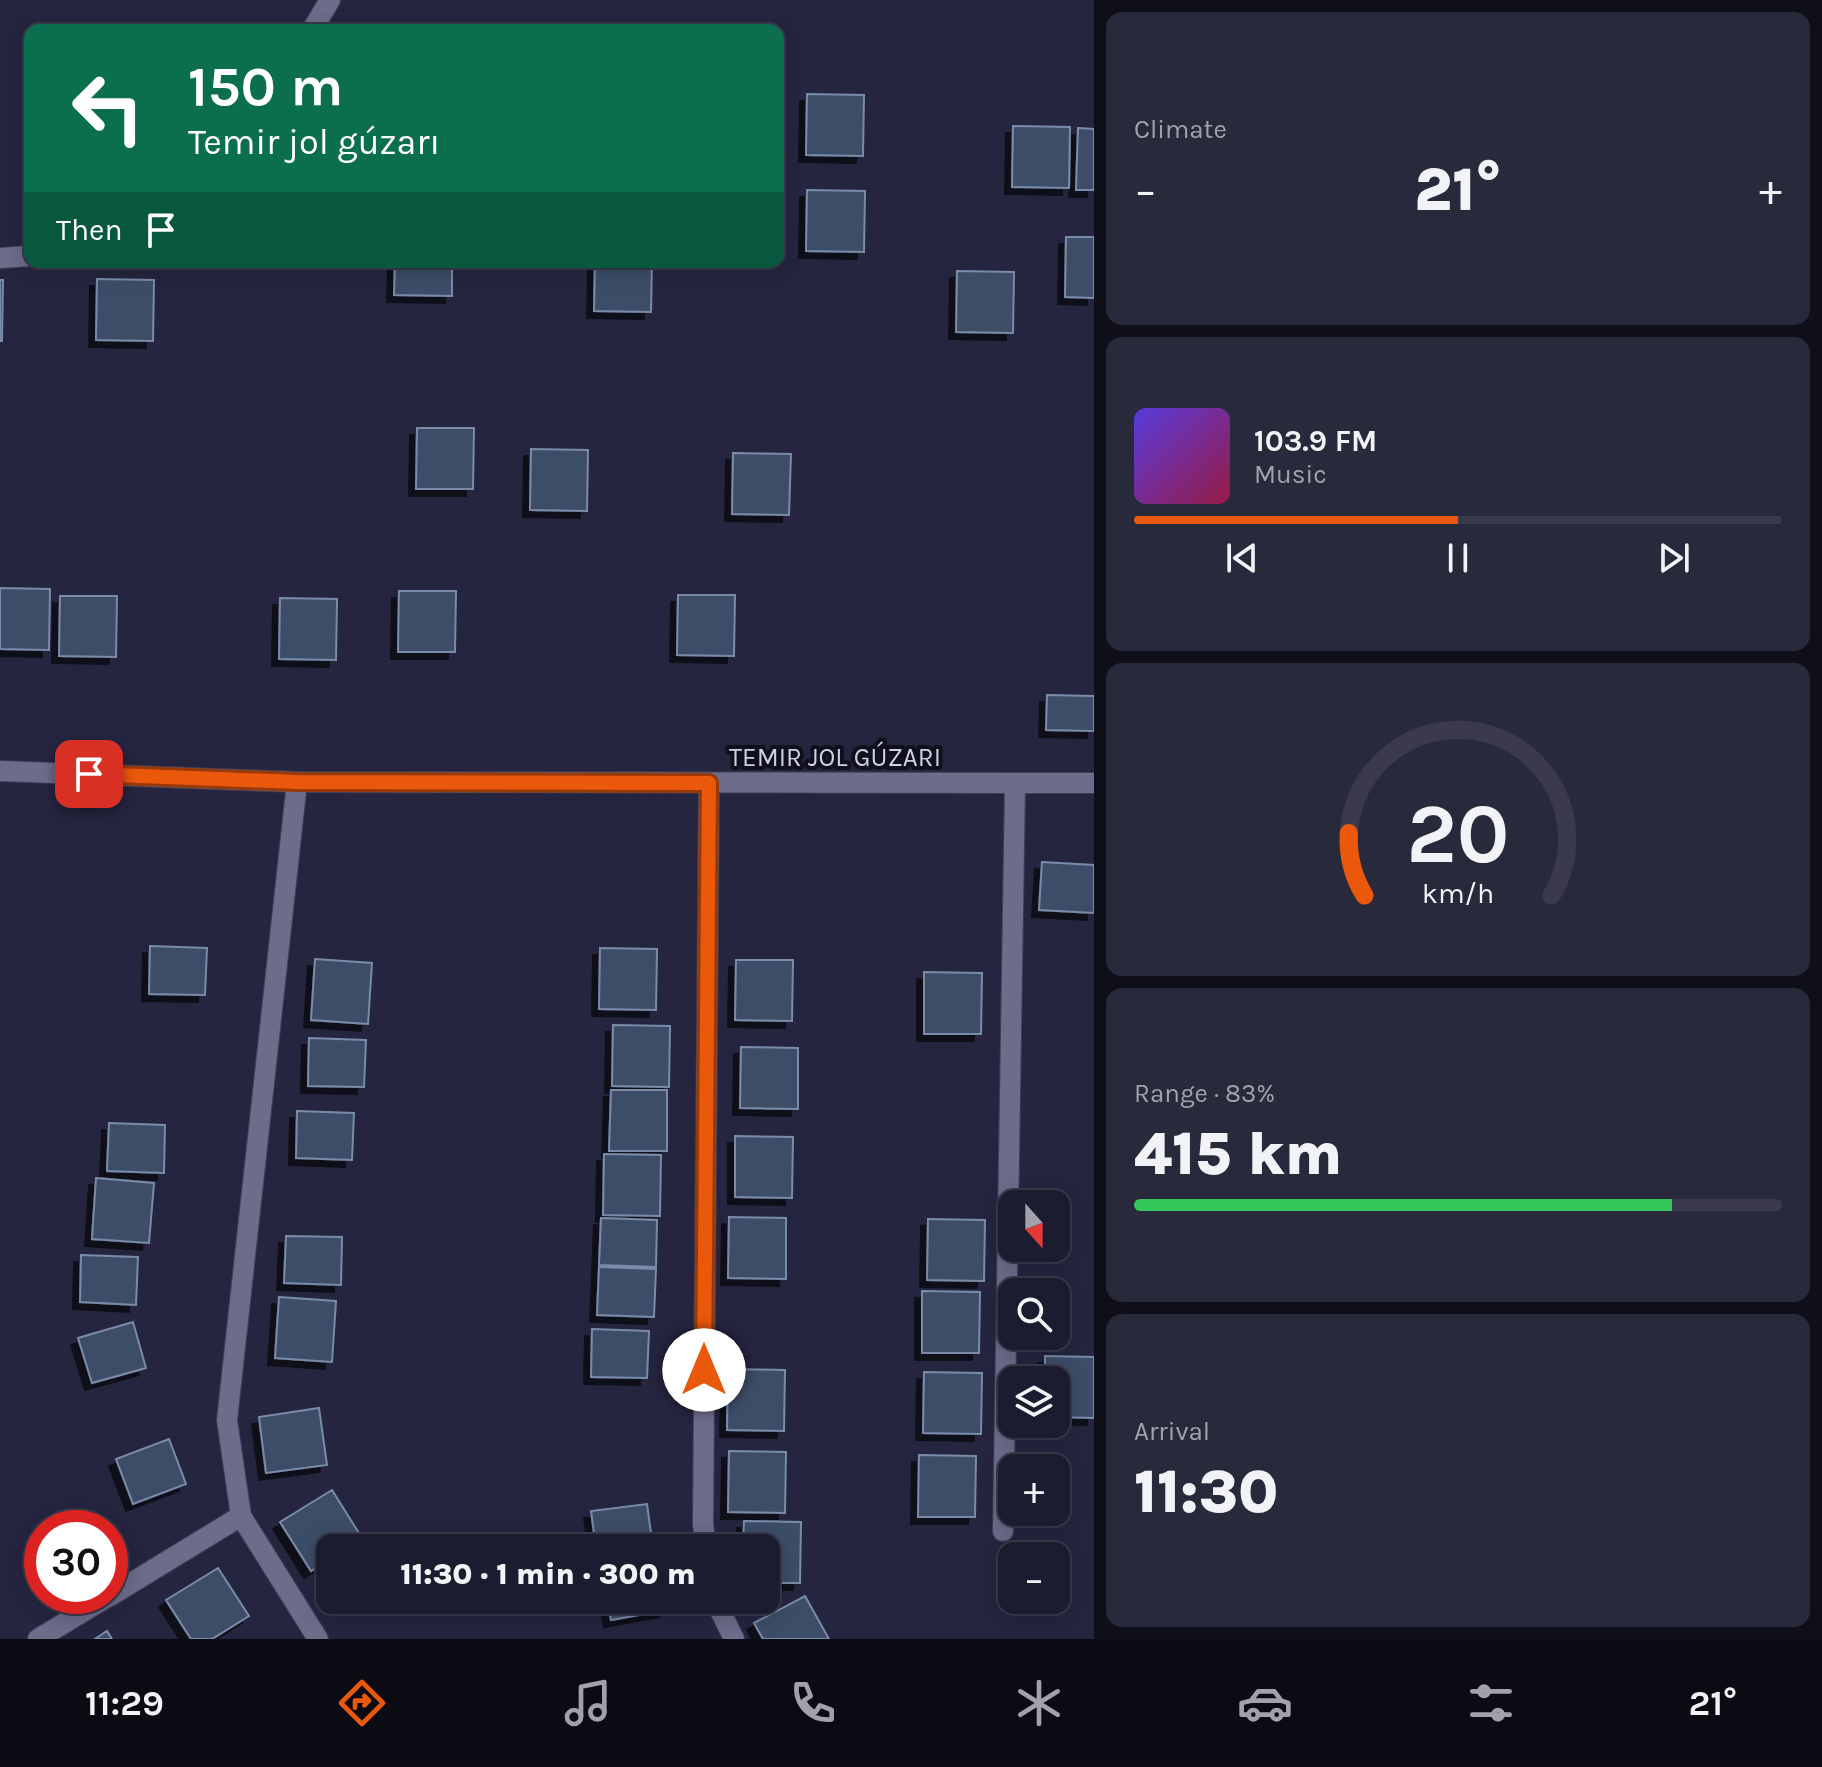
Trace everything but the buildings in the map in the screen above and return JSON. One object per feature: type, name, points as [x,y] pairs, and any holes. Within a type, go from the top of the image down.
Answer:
[{"type":"street","points":[[316,24],[330,0]]},
{"type":"street","points":[[0,258],[24,256]]},
{"type":"street","points":[[0,771],[297,782],[1094,783]]},
{"type":"street","points":[[297,782],[227,1420],[241,1516],[318,1639]]},
{"type":"street","points":[[705,1534],[709,783]]},
{"type":"street","points":[[1003,1531],[1015,784]]},
{"type":"street","points":[[128,1585],[241,1516]]},
{"type":"street","points":[[38,1639],[80,1614]]},
{"type":"street","points":[[722,1614],[734,1639]]},
{"type":"route","points":[[89,774],[297,782],[709,783],[704,1370]]}]
